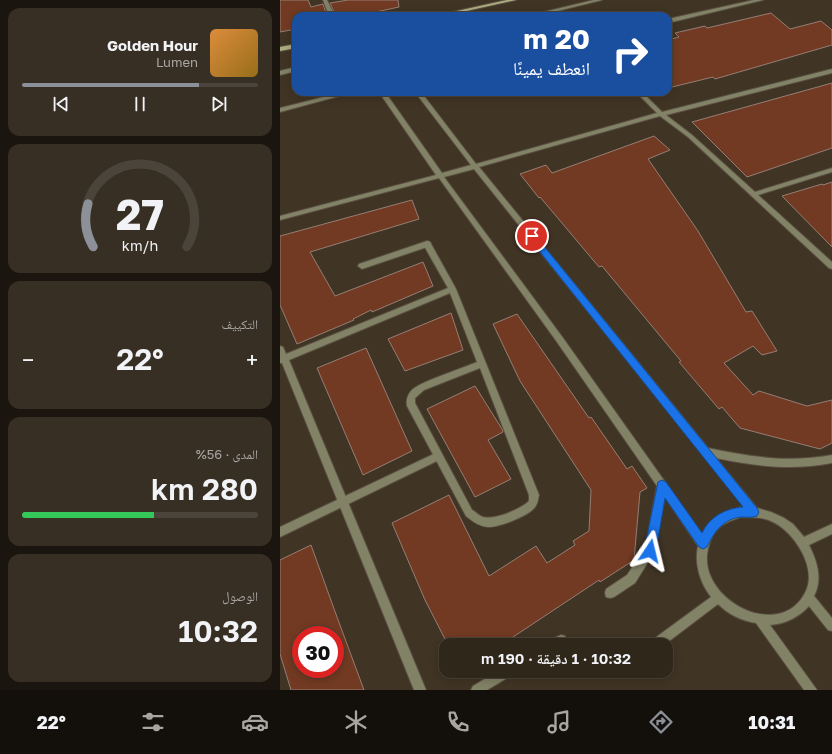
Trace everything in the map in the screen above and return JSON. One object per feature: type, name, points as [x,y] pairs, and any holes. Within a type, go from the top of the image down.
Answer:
[{"type":"main road","points":[[456,12],[514,0]]},
{"type":"main road","points":[[280,49],[292,47]]},
{"type":"street","points":[[325,0],[330,12]]},
{"type":"street","points":[[548,12],[600,0]]},
{"type":"street","points":[[672,20],[761,0]]},
{"type":"street","points":[[280,73],[292,70]]},
{"type":"street","points":[[280,218],[661,114],[832,71]]},
{"type":"street","points":[[280,110],[335,96]]},
{"type":"street","points":[[385,96],[439,175],[560,340],[703,544]]},
{"type":"street","points":[[421,96],[474,165],[754,512]]},
{"type":"street","points":[[643,96],[661,114],[690,136],[832,266]]},
{"type":"street","points":[[754,194],[832,170]]},
{"type":"street","points":[[362,266],[427,244],[452,288],[534,495],[533,502],[526,509],[496,521],[483,522],[469,513],[411,406],[411,396],[421,388],[482,364]]},
{"type":"street","points":[[420,690],[281,356],[452,288]]},
{"type":"street","points":[[706,452],[767,463],[814,463],[832,458]]},
{"type":"street","points":[[280,532],[438,456]]},
{"type":"street","points":[[610,593],[631,579],[650,551],[662,485]]},
{"type":"street","points":[[740,512],[754,512],[768,515],[781,521],[793,531],[803,543],[813,570],[812,584],[808,597],[800,608],[789,616],[775,620],[760,620],[745,617],[731,609],[718,598],[709,585],[703,571],[701,557],[703,544],[708,532],[717,522],[727,516],[740,512]]},
{"type":"street","points":[[803,543],[832,529]]},
{"type":"street","points":[[808,597],[832,626]]},
{"type":"street","points":[[664,638],[718,598]]},
{"type":"street","points":[[760,620],[811,690]]},
{"type":"street","points":[[477,690],[497,678]]},
{"type":"building","points":[[280,0],[308,0],[311,7],[323,4],[326,12],[292,12],[292,30],[280,32]]},
{"type":"building","points":[[348,0],[398,0],[399,7],[376,12],[334,12],[330,3]]},
{"type":"building","points":[[771,13],[790,29],[821,21],[832,30],[832,45],[715,79],[713,77],[672,87],[672,39],[679,37],[675,33],[705,26],[707,28]]},
{"type":"building","points":[[832,83],[832,148],[747,177],[692,122]]},
{"type":"building","points":[[654,136],[670,150],[648,159],[698,231],[746,312],[752,311],[777,351],[762,355],[753,346],[724,363],[753,395],[759,391],[807,406],[832,400],[832,443],[820,449],[740,428],[722,407],[719,409],[602,266],[599,267],[520,174],[546,165],[552,173]]},
{"type":"building","points":[[832,182],[832,247],[782,196]]},
{"type":"building","points":[[412,200],[419,219],[310,252],[335,296],[423,262],[433,286],[372,312],[371,310],[353,319],[354,320],[297,344],[280,305],[280,236]]},
{"type":"building","points":[[451,313],[463,350],[405,371],[388,339]]},
{"type":"building","points":[[517,314],[589,418],[591,417],[627,469],[632,466],[647,488],[640,492],[634,560],[600,582],[599,580],[512,638],[444,638],[425,600],[392,523],[449,495],[489,576],[536,546],[547,563],[575,545],[573,541],[589,531],[591,490],[520,381],[493,324]]},
{"type":"building","points":[[366,348],[412,451],[363,475],[317,368]]},
{"type":"building","points":[[475,386],[502,429],[503,432],[488,440],[511,479],[475,497],[427,409]]},
{"type":"building","points":[[311,545],[341,626],[292,626],[292,678],[344,678],[344,635],[364,690],[291,690],[280,654],[280,560]]},
{"type":"route","points":[[532,236],[754,512],[740,512],[727,516],[717,522],[708,532],[703,544],[662,485],[650,551]]}]
